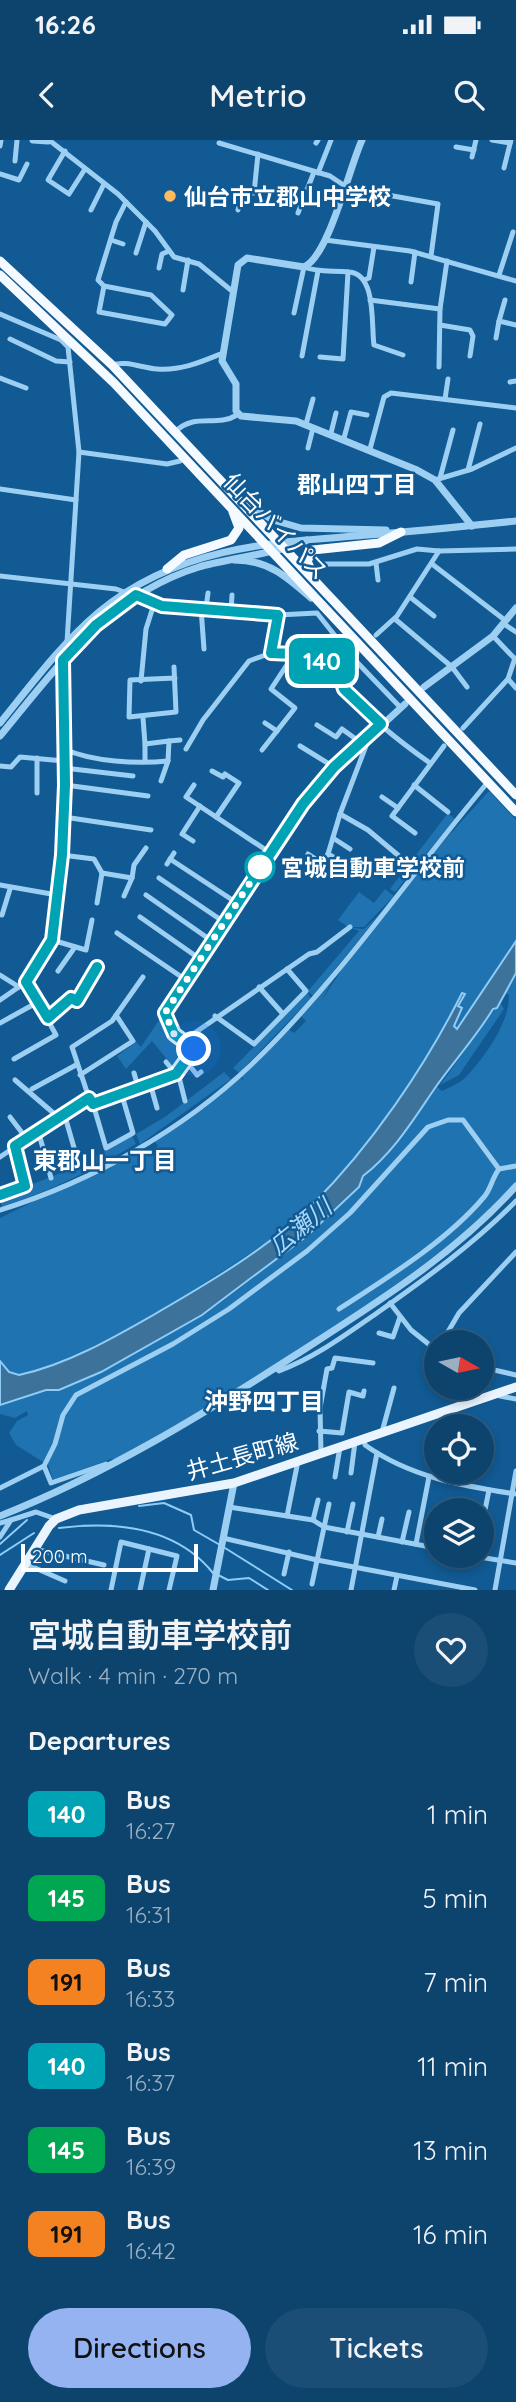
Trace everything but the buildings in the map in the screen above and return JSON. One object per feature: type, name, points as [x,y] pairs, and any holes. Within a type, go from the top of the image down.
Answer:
[{"type":"highway","name":"仙台バイパス","points":[[0,261],[112,365],[316,579],[516,795]]},
{"type":"highway","name":"仙台バイパス","points":[[0,275],[85,354],[184,457],[516,812]]},
{"type":"highway","points":[[167,569],[184,555],[234,538],[239,524],[227,502]]},
{"type":"highway","points":[[316,579],[307,561],[313,550],[379,543],[397,533]]},
{"type":"main road","name":"井土長町線","points":[[57,1519],[79,1510],[233,1483],[516,1387]]},
{"type":"main road","points":[[13,1589],[34,1549],[57,1519]]},
{"type":"street","points":[[0,146],[1,140]]},
{"type":"street","points":[[15,161],[17,140]]},
{"type":"street","points":[[33,140],[49,141],[65,151],[126,202],[174,257],[199,264],[232,291]]},
{"type":"street","points":[[298,213],[331,140]]},
{"type":"street","points":[[294,313],[304,267],[316,259],[325,240],[361,140]]},
{"type":"street","points":[[472,157],[476,140]]},
{"type":"street","points":[[492,140],[512,146],[504,168]]},
{"type":"street","points":[[219,143],[316,172],[348,188],[438,204],[431,256]]},
{"type":"street","points":[[456,147],[474,150]]},
{"type":"street","points":[[65,151],[48,180],[69,194],[85,169]]},
{"type":"street","points":[[238,210],[242,194],[254,193],[258,154]]},
{"type":"street","points":[[0,174],[19,180],[26,172],[27,163]]},
{"type":"street","points":[[91,210],[104,184]]},
{"type":"street","points":[[104,286],[99,312],[165,324],[172,316],[151,295],[104,286],[98,280],[116,222],[126,202]]},
{"type":"street","points":[[136,253],[146,222]]},
{"type":"street","points":[[499,275],[513,232]]},
{"type":"street","points":[[111,240],[123,244]]},
{"type":"street","points":[[325,240],[431,256],[516,281]]},
{"type":"street","points":[[364,280],[369,278],[374,247]]},
{"type":"street","points":[[159,268],[162,254],[169,251]]},
{"type":"street","points":[[411,282],[415,253]]},
{"type":"street","points":[[237,415],[236,384],[222,361],[237,265],[247,258],[318,271],[348,272],[364,280],[370,300],[374,345],[403,355]]},
{"type":"street","points":[[183,290],[188,260]]},
{"type":"street","points":[[439,367],[440,309],[447,261]]},
{"type":"street","points":[[302,356],[318,271]]},
{"type":"street","points":[[320,357],[343,359],[348,272]]},
{"type":"street","points":[[370,300],[440,309]]},
{"type":"street","points":[[496,338],[505,300]]},
{"type":"street","points":[[0,314],[61,340],[68,348],[79,452],[67,642]]},
{"type":"street","points":[[499,321],[516,325]]},
{"type":"street","points":[[440,325],[470,330],[473,336],[470,356]]},
{"type":"street","points":[[10,339],[56,361],[70,360],[85,354]]},
{"type":"street","points":[[112,365],[120,362],[158,369],[179,368],[223,353]]},
{"type":"street","points":[[0,378],[26,388]]},
{"type":"street","points":[[445,399],[448,379]]},
{"type":"street","points":[[370,449],[387,394],[516,408]]},
{"type":"street","points":[[308,448],[313,399]]},
{"type":"street","points":[[344,438],[351,412],[367,415]]},
{"type":"street","points":[[331,433],[336,413]]},
{"type":"street","points":[[175,432],[187,421],[231,419],[237,415],[284,418],[310,425],[437,479],[472,526]]},
{"type":"street","points":[[468,470],[480,424]]},
{"type":"street","points":[[437,479],[453,430]]},
{"type":"street","points":[[476,439],[485,441]]},
{"type":"street","points":[[437,479],[468,470],[516,448]]},
{"type":"street","points":[[79,452],[167,464],[180,461],[184,457]]},
{"type":"street","points":[[0,489],[76,500]]},
{"type":"street","points":[[240,500],[273,520],[301,528],[373,529],[397,533]]},
{"type":"street","points":[[0,723],[67,642],[99,611],[167,569],[218,552],[282,544],[300,545],[307,540],[516,521]]},
{"type":"street","points":[[0,737],[63,660],[96,625],[136,595],[171,577],[269,546]]},
{"type":"street","points":[[323,564],[376,563],[408,550],[516,549]]},
{"type":"street","points":[[376,635],[396,617],[439,551]]},
{"type":"street","points":[[224,559],[270,566],[288,577],[316,604],[326,607]]},
{"type":"street","points":[[376,563],[378,580]]},
{"type":"street","points":[[432,564],[516,632]]},
{"type":"street","points":[[0,576],[127,592],[154,604],[278,615],[317,614],[340,642]]},
{"type":"street","points":[[204,649],[204,608],[208,593]]},
{"type":"street","points":[[231,611],[232,595]]},
{"type":"street","points":[[410,597],[434,615]]},
{"type":"street","points":[[141,681],[146,629],[154,604]]},
{"type":"street","points":[[390,608],[396,617],[452,667],[467,687]]},
{"type":"street","points":[[424,687],[493,636],[516,608]]},
{"type":"street","points":[[271,653],[278,615]]},
{"type":"street","points":[[463,728],[508,680],[515,659],[493,636]]},
{"type":"street","points":[[186,749],[203,720],[249,661],[271,653],[294,654],[323,661],[338,671],[344,689],[381,724],[430,763]]},
{"type":"street","points":[[262,750],[295,708],[271,689],[294,654]]},
{"type":"street","points":[[93,1104],[177,1074],[194,1049],[174,1034],[165,1013],[269,852],[318,783],[360,742],[403,706],[354,655],[338,671]]},
{"type":"street","points":[[0,1000],[26,982],[52,940],[64,817],[63,660]]},
{"type":"street","points":[[174,667],[175,678],[176,712],[143,718],[129,717],[130,680],[175,678]]},
{"type":"street","points":[[508,680],[516,688]]},
{"type":"street","points":[[143,718],[145,761]]},
{"type":"street","points":[[265,723],[276,731]]},
{"type":"street","points":[[317,726],[336,737],[342,729],[360,742]]},
{"type":"street","points":[[308,854],[320,866],[328,853],[340,814],[361,764],[369,740],[368,735]]},
{"type":"street","points":[[145,744],[180,740]]},
{"type":"street","points":[[161,780],[168,761],[169,741]]},
{"type":"street","points":[[300,746],[334,767]]},
{"type":"street","points":[[415,833],[392,816],[444,746]]},
{"type":"street","points":[[64,749],[77,755],[168,761]]},
{"type":"street","points":[[0,766],[11,766],[20,757],[37,758],[133,776]]},
{"type":"street","points":[[37,758],[39,788]]},
{"type":"street","points":[[212,771],[223,778],[225,774],[239,783],[216,817]]},
{"type":"street","points":[[65,785],[148,796]]},
{"type":"street","points":[[194,785],[185,799],[269,852]]},
{"type":"street","points":[[414,785],[448,812]]},
{"type":"street","points":[[0,1210],[56,1189],[136,1149],[232,1082],[279,1037],[337,971],[491,785]]},
{"type":"street","points":[[382,797],[398,808]]},
{"type":"street","points":[[193,841],[182,834],[200,806]]},
{"type":"street","points":[[340,814],[368,830],[399,856]]},
{"type":"street","points":[[64,817],[151,830]]},
{"type":"street","points":[[333,838],[350,849]]},
{"type":"street","points":[[124,896],[134,865],[146,848]]},
{"type":"street","points":[[328,853],[370,877]]},
{"type":"street","points":[[62,855],[94,859],[102,873],[96,903]]},
{"type":"street","points":[[170,858],[237,903]]},
{"type":"street","points":[[102,873],[132,878]]},
{"type":"street","points":[[159,878],[224,922]]},
{"type":"street","points":[[0,885],[10,889],[57,895]]},
{"type":"street","points":[[2,915],[10,889]]},
{"type":"street","points":[[146,895],[212,941]]},
{"type":"street","points":[[140,917],[200,959]]},
{"type":"street","points":[[52,940],[86,950],[92,920]]},
{"type":"street","points":[[183,1041],[215,1016],[317,952],[350,927]]},
{"type":"street","points":[[117,933],[186,980]]},
{"type":"street","points":[[58,971],[75,947]]},
{"type":"street","points":[[48,1018],[71,998],[77,1001],[97,967]]},
{"type":"street","points":[[215,1016],[254,1044],[306,991],[287,969]]},
{"type":"street","points":[[0,975],[19,987]]},
{"type":"street","points":[[121,1092],[133,1133],[106,1148],[72,1047],[116,1015],[143,977]]},
{"type":"street","points":[[14,1059],[55,1036],[56,1030],[26,982]]},
{"type":"street","points":[[259,987],[283,1014]]},
{"type":"street","points":[[0,1023],[38,1002]]},
{"type":"street","points":[[80,1075],[133,1041],[116,1015]]},
{"type":"street","points":[[186,1061],[197,1075],[201,1072]]},
{"type":"street","points":[[166,1062],[177,1074],[186,1101]]},
{"type":"street","points":[[32,1089],[76,1065]]},
{"type":"street","points":[[134,1073],[138,1087]]},
{"type":"street","points":[[15,1080],[61,1115],[79,1165]]},
{"type":"street","points":[[150,1083],[157,1108]]},
{"type":"street","points":[[0,1156],[89,1098]]},
{"type":"street","points":[[10,1116],[26,1138]]},
{"type":"street","points":[[0,1488],[44,1466],[55,1444],[63,1415],[76,1395],[199,1329],[307,1251],[350,1213],[428,1127],[448,1120],[463,1121],[499,1169]]},
{"type":"street","points":[[38,1130],[51,1178]]},
{"type":"street","points":[[0,1195],[25,1186],[15,1146]]},
{"type":"street","points":[[499,1169],[516,1166]]},
{"type":"street","points":[[339,1309],[403,1267],[468,1213],[485,1197],[499,1169]]},
{"type":"street","points":[[0,1516],[62,1492],[212,1410],[428,1266],[480,1223],[516,1186]]},
{"type":"street","points":[[276,1368],[279,1371],[313,1357],[390,1303],[516,1201]]},
{"type":"street","points":[[509,1208],[516,1215]]},
{"type":"street","points":[[449,1330],[459,1313],[515,1255]]},
{"type":"street","points":[[390,1303],[400,1317],[424,1339]]},
{"type":"street","points":[[379,1332],[393,1337],[400,1317]]},
{"type":"street","points":[[321,1453],[318,1430],[327,1369],[332,1368],[335,1358],[373,1363]]},
{"type":"street","points":[[494,1370],[516,1374]]},
{"type":"street","points":[[382,1432],[394,1388]]},
{"type":"street","points":[[342,1433],[349,1392],[363,1396],[364,1391]]},
{"type":"street","points":[[498,1393],[500,1396],[516,1399]]},
{"type":"street","points":[[318,1430],[342,1433],[359,1440],[377,1453],[424,1476]]},
{"type":"street","points":[[351,1473],[359,1440]]},
{"type":"street","points":[[335,1477],[340,1447]]},
{"type":"street","points":[[351,1590],[377,1453]]},
{"type":"street","points":[[287,1516],[298,1461]]},
{"type":"street","points":[[44,1466],[51,1483],[108,1464],[112,1466]]},
{"type":"street","points":[[495,1590],[516,1471]]},
{"type":"street","points":[[213,1590],[233,1483]]},
{"type":"street","points":[[416,1544],[428,1484]]},
{"type":"street","points":[[460,1484],[514,1494]]},
{"type":"street","points":[[487,1498],[489,1490]]},
{"type":"street","points":[[313,1520],[318,1500]]},
{"type":"street","points":[[312,1584],[328,1504]]},
{"type":"street","points":[[348,1532],[353,1504]]},
{"type":"street","points":[[229,1507],[313,1520],[324,1527],[424,1546]]},
{"type":"street","points":[[0,1529],[36,1512],[57,1519]]},
{"type":"street","points":[[402,1542],[409,1512]]},
{"type":"street","points":[[378,1537],[382,1518]]},
{"type":"street","points":[[0,1523],[11,1523]]},
{"type":"street","points":[[0,1537],[11,1523]]},
{"type":"street","points":[[111,1590],[121,1542],[177,1556],[169,1590]]},
{"type":"street","points":[[222,1543],[289,1552],[355,1568],[475,1590]]},
{"type":"street","points":[[34,1549],[104,1565]]},
{"type":"street","points":[[140,1590],[149,1549]]},
{"type":"street","points":[[285,1574],[289,1552]]},
{"type":"street","points":[[494,1559],[516,1563]]},
{"type":"street","points":[[25,1564],[65,1581]]},
{"type":"street","points":[[394,1590],[397,1576]]},
{"type":"shaded area","points":[[489,791],[516,820],[516,941],[457,1029],[454,1026],[462,1008],[458,1007],[462,994],[414,1078],[376,1132],[312,1205],[258,1248],[185,1295],[106,1340],[32,1373],[21,1375],[9,1371],[0,1361],[0,1218],[139,1150],[144,1155],[158,1146],[154,1140],[239,1077],[244,1081],[241,1076],[288,1029],[294,1033],[306,1021],[300,1015],[334,978],[320,1003],[344,966],[430,856]]},
{"type":"shaded area","points":[[448,813],[455,819],[395,892],[390,889]]},
{"type":"shaded area","points":[[385,889],[394,896],[364,927],[348,927],[338,920],[359,892],[374,903]]},
{"type":"shaded area","points":[[380,914],[313,996],[308,991],[359,931],[351,928],[364,929]]},
{"type":"shaded area","points":[[516,973],[516,1182],[474,1224],[429,1261],[332,1328],[119,1459],[111,1459],[53,1480],[46,1458],[43,1462],[16,1445],[9,1433],[17,1421],[28,1415],[27,1411],[15,1418],[0,1414],[0,1405],[46,1390],[59,1390],[101,1372],[219,1304],[264,1270],[360,1181],[436,1086],[442,1091],[458,1083],[481,1059],[501,1028],[509,995],[504,992]]},
{"type":"shaded area","points":[[307,993],[311,998],[239,1073],[233,1068]]},
{"type":"shaded area","points":[[500,1002],[504,1009],[459,1075],[440,1085]]},
{"type":"shaded area","points":[[161,1017],[162,1027],[174,1037],[180,1064],[174,1068],[152,1041],[126,1069],[117,1056],[136,1042],[141,1047]]},
{"type":"shaded area","points":[[224,1072],[231,1079],[140,1144],[136,1134],[165,1117]]},
{"type":"shaded area","points":[[132,1136],[136,1144],[104,1163],[54,1187],[2,1207],[0,1197],[78,1166]]},
{"type":"water","name":"広瀬川","points":[[516,941],[516,973],[497,1008],[493,1009],[394,1146],[363,1176],[359,1187],[307,1236],[202,1315],[101,1372],[59,1390],[46,1390],[0,1405],[0,1361],[9,1372],[19,1375],[54,1365],[89,1350],[216,1277],[257,1251],[295,1221],[334,1182],[376,1132],[414,1077],[462,993],[465,994],[458,1006],[462,1008],[454,1026],[457,1029]]},
{"type":"waterway","points":[[139,1506],[164,1503],[191,1515],[194,1530],[220,1545]]},
{"type":"waterway","points":[[0,1544],[27,1520]]},
{"type":"waterway","points":[[59,1528],[101,1526],[143,1531],[181,1546],[213,1573]]},
{"type":"waterway","points":[[0,1555],[34,1533]]},
{"type":"waterway","points":[[225,1548],[292,1590]]},
{"type":"waterway","points":[[218,1575],[228,1580],[249,1578],[268,1590]]},
{"type":"bus line","name":"140","points":[[0,1195],[25,1186],[15,1146],[38,1130],[89,1098],[93,1104],[178,1073],[194,1049],[174,1034],[165,1013],[269,852],[318,783],[381,724],[344,689],[338,671],[332,665],[294,654],[271,653],[278,615],[162,606],[136,595],[96,625],[63,660],[65,785],[62,855],[52,940],[26,982],[48,1018],[71,998],[77,1001],[97,967]]},
{"type":"place","name":"仙台市立郡山中学校","points":[[170,196]]},
{"type":"place","name":"宮城自動車学校前","points":[[260,867]]},
{"type":"district","name":"郡山四丁目","points":[[357,484]]},
{"type":"district","name":"東郡山一丁目","points":[[105,1160]]},
{"type":"district","name":"沖野四丁目","points":[[264,1401]]},
{"type":"route","points":[[194,1049],[174,1034],[165,1013],[265,860],[260,867]]}]
